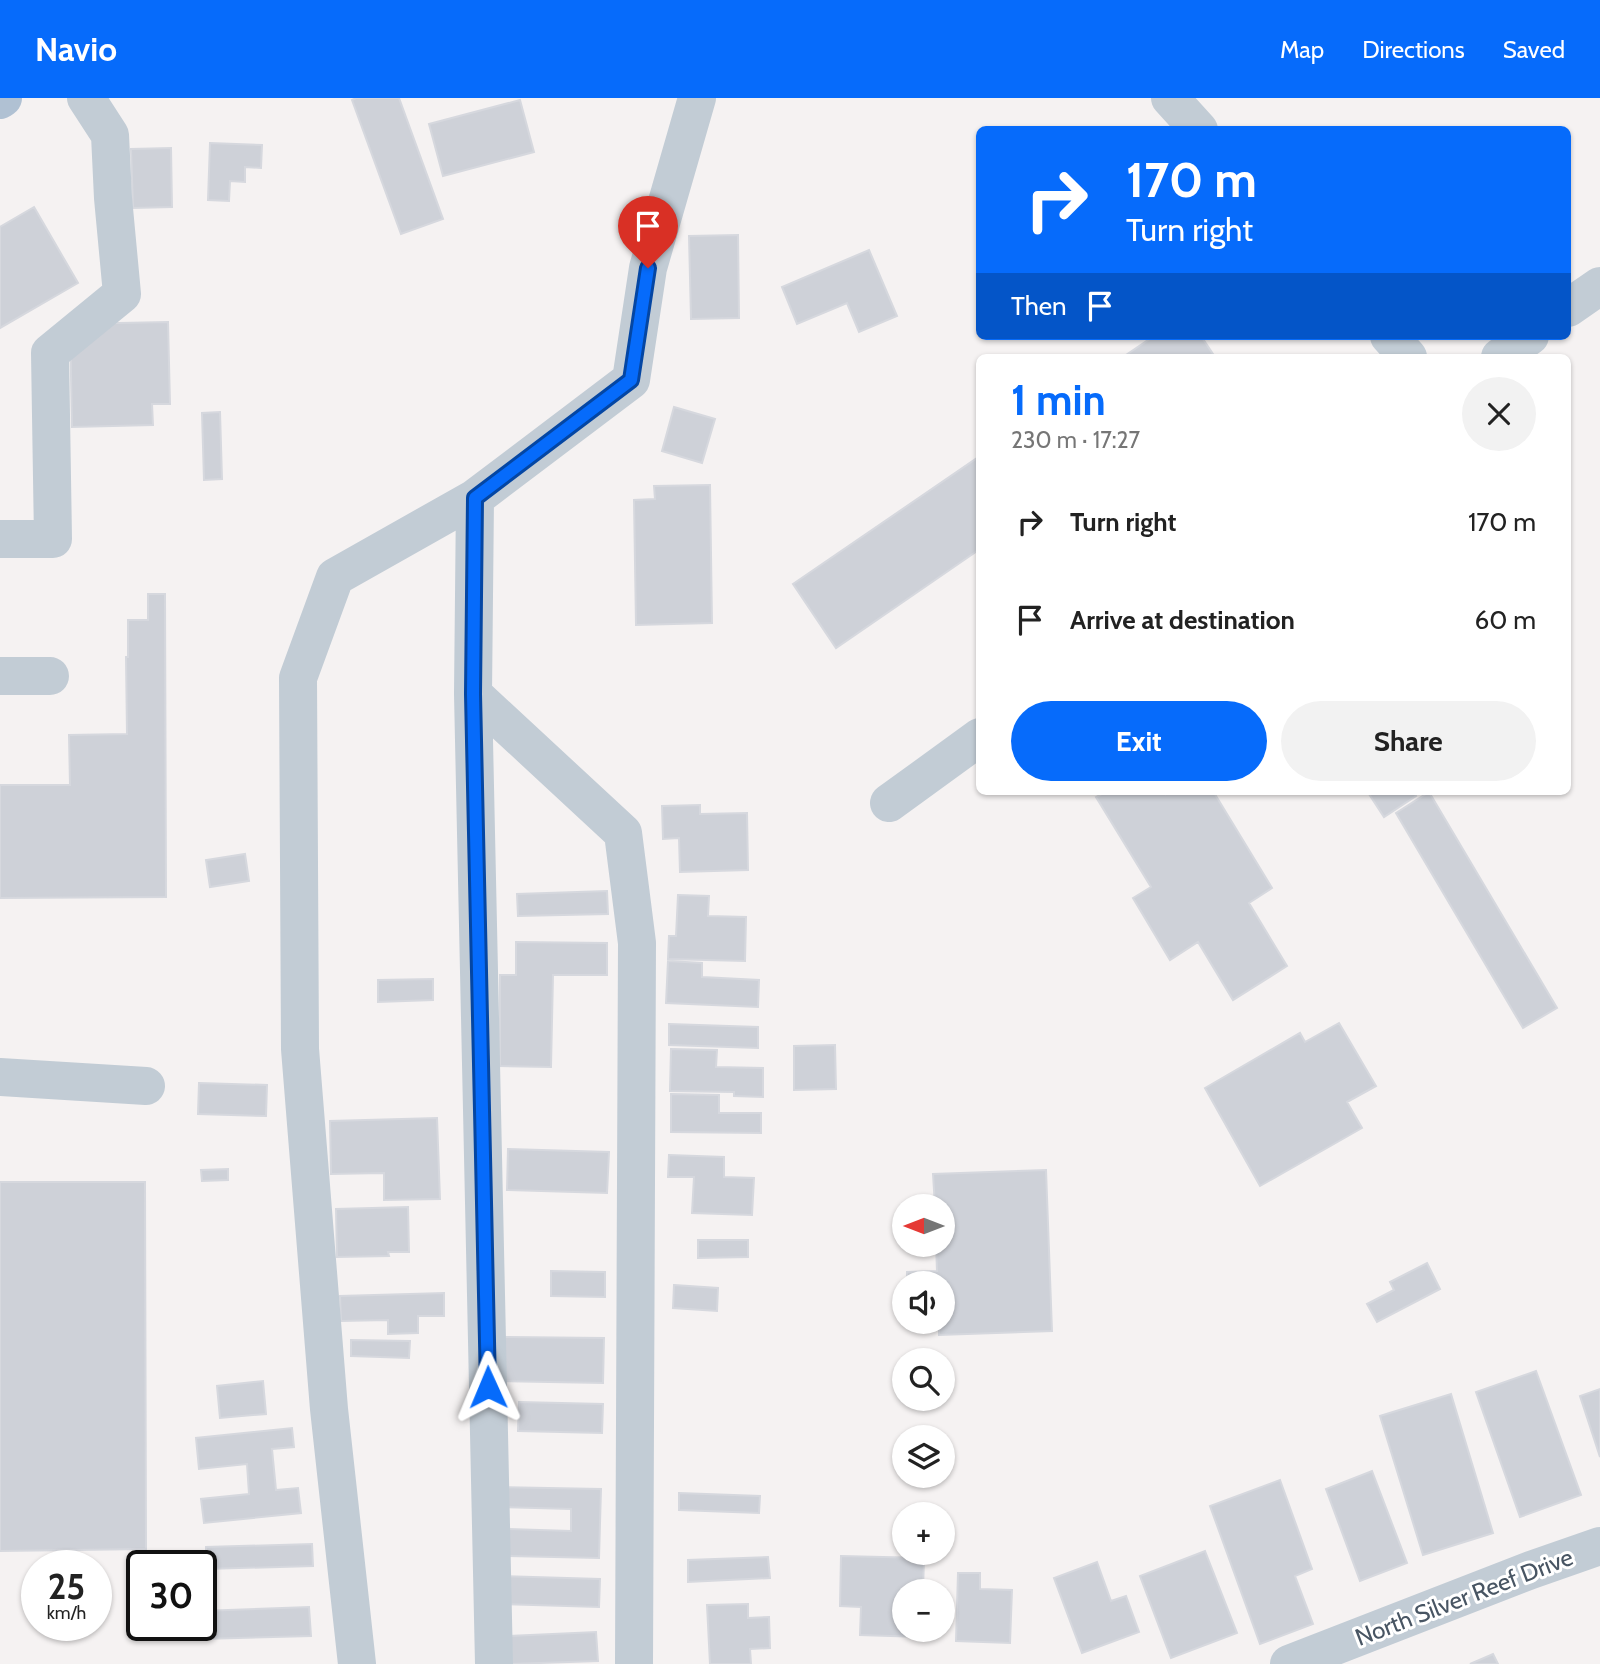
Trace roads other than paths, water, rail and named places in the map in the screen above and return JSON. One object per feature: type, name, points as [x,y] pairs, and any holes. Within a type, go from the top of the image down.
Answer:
[{"type":"street","points":[[0,539],[53,539],[50,353],[122,294],[110,135],[86,98]]},
{"type":"street","points":[[356,1664],[329,1409],[300,1049],[298,678],[335,577],[475,498],[631,380],[648,268],[697,98]]},
{"type":"street","points":[[1170,98],[1195,126]]},
{"type":"street","points":[[1571,307],[1600,285]]},
{"type":"street","points":[[1393,340],[1405,354]]},
{"type":"street","points":[[1504,354],[1524,340]]},
{"type":"street","points":[[475,498],[473,694],[494,1664]]},
{"type":"street","points":[[0,676],[50,676]]},
{"type":"street","points":[[473,694],[623,833],[637,943],[634,1664]]},
{"type":"street","points":[[889,803],[976,740]]},
{"type":"street","points":[[0,1077],[146,1086]]},
{"type":"street","name":"North Silver Reef Drive","points":[[1289,1664],[1600,1546]]}]
